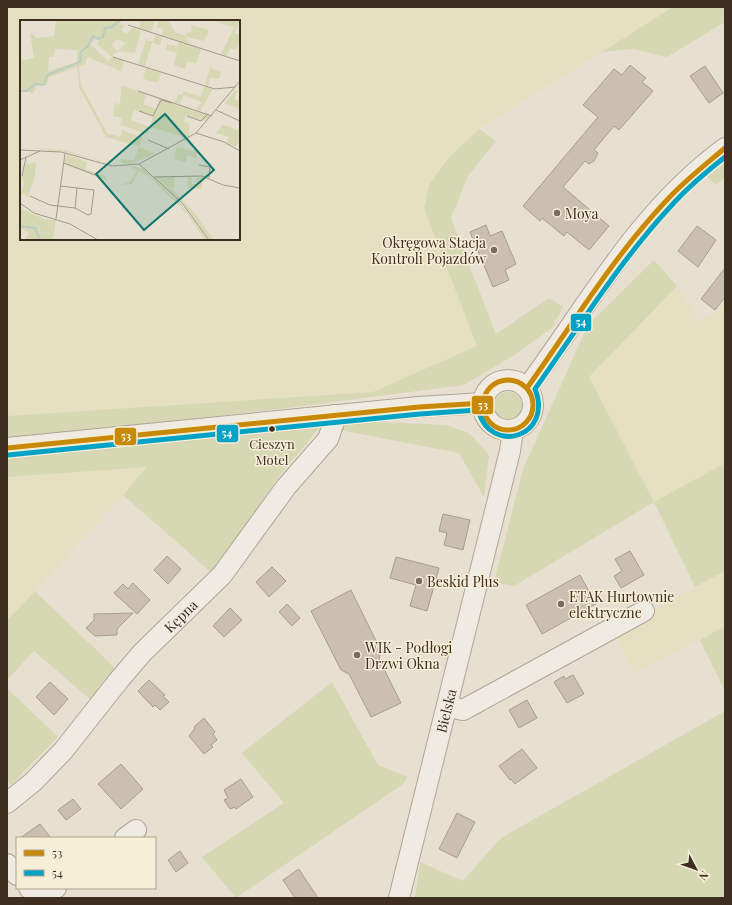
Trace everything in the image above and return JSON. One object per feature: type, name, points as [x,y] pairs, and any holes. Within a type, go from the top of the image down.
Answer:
[{"type":"street","points":[[527,388],[558,346],[595,289],[632,240],[661,205],[725,148]]},
{"type":"street","points":[[513,380],[521,383],[527,388],[533,402],[531,416],[520,427],[513,430],[505,430],[491,424],[486,418],[483,403],[487,391],[496,382],[513,380]]},
{"type":"street","points":[[7,448],[334,415],[483,403]]},
{"type":"street","name":"Kępna","points":[[7,802],[34,782],[63,751],[118,680],[142,653],[222,575],[286,487],[328,439],[334,422],[334,415]]},
{"type":"street","name":"Bielska","points":[[399,898],[510,450],[513,430]]},
{"type":"street","points":[[447,706],[463,710],[644,612]]},
{"type":"street","points":[[7,864],[16,874]]},
{"type":"street","points":[[30,889],[37,895],[42,896],[47,895],[55,889]]},
{"type":"shaded area","points":[[7,7],[673,7],[479,129],[424,208],[477,346],[373,392],[7,416]]},
{"type":"shaded area","points":[[677,286],[700,322],[725,305],[725,463],[655,502],[589,377]]},
{"type":"shaded area","points":[[148,467],[123,495],[7,621],[7,477]]},
{"type":"shaded area","points":[[725,571],[725,626],[634,672],[613,633]]},
{"type":"green space","points":[[673,7],[725,7],[725,22],[667,57],[633,49],[602,52]]},
{"type":"green space","points":[[479,129],[496,141],[468,176],[451,218],[496,334],[549,298],[563,307],[552,328],[516,354],[464,385],[271,410],[7,439],[7,416],[373,392],[477,346],[424,208],[429,185],[447,160]]},
{"type":"green space","points":[[725,163],[725,178],[715,185],[707,176]]},
{"type":"green space","points":[[654,260],[677,286],[589,377],[654,502],[514,586],[494,582],[523,469],[588,325]]},
{"type":"green space","points":[[508,392],[518,396],[522,406],[518,416],[508,420],[498,416],[494,406],[498,396]]},
{"type":"green space","points":[[345,420],[446,425],[469,433],[489,455],[484,497],[459,453],[340,430]]},
{"type":"green space","points":[[322,425],[280,475],[212,573],[123,495],[147,467],[7,477],[7,456]]},
{"type":"green space","points":[[725,463],[725,571],[695,587],[654,502]]},
{"type":"green space","points":[[35,591],[116,669],[92,701],[34,651],[7,680],[7,621]]},
{"type":"green space","points":[[725,626],[725,691],[700,640]]},
{"type":"green space","points":[[332,682],[378,765],[408,777],[403,784],[236,898],[202,857],[284,803],[242,753]]},
{"type":"green space","points":[[7,688],[58,737],[11,785],[7,779]]},
{"type":"green space","points":[[725,711],[725,898],[415,898],[420,862],[463,881],[498,841],[508,834]]},
{"type":"building","points":[[630,65],[646,78],[642,82],[653,91],[619,130],[614,126],[594,150],[598,153],[594,161],[589,164],[585,161],[563,187],[609,226],[589,250],[567,232],[564,236],[542,218],[540,221],[523,206],[598,117],[583,105],[614,69],[622,75]]},
{"type":"building","points":[[705,66],[723,93],[709,103],[690,76]]},
{"type":"building","name":"Okręgowa Stacja Kontroli Pojazdów","points":[[486,225],[490,236],[502,231],[516,264],[505,270],[509,280],[493,287],[470,232]]},
{"type":"building","points":[[697,226],[716,240],[698,267],[678,251]]},
{"type":"building","points":[[725,268],[725,297],[715,310],[701,299]]},
{"type":"building","points":[[443,514],[470,520],[463,550],[444,545],[447,533],[439,531]]},
{"type":"building","points":[[630,551],[644,575],[621,588],[614,576],[622,571],[615,559]]},
{"type":"building","points":[[167,556],[181,569],[168,584],[154,570]]},
{"type":"building","name":"Beskid Plus","points":[[396,557],[439,568],[427,611],[410,606],[416,585],[390,578]]},
{"type":"building","points":[[272,567],[286,581],[269,597],[256,582]]},
{"type":"building","name":"ETAK Hurtownie elektryczne","points":[[580,575],[596,604],[542,634],[526,605]]},
{"type":"building","points":[[133,583],[150,600],[137,614],[114,593],[123,584],[128,589]]},
{"type":"building","name":"WIK - Podłogi Drzwi Okna","points":[[351,590],[381,651],[379,659],[401,703],[371,717],[349,674],[341,670],[311,611]]},
{"type":"building","points":[[287,604],[300,618],[292,626],[279,612]]},
{"type":"building","points":[[230,608],[242,620],[224,637],[213,626]]},
{"type":"building","points":[[133,613],[117,629],[117,635],[95,636],[86,628],[94,620],[94,614]]},
{"type":"building","points":[[573,675],[584,694],[567,703],[554,682],[564,676],[565,679]]},
{"type":"building","points":[[149,680],[165,695],[163,696],[169,702],[160,710],[155,705],[153,707],[138,691]]},
{"type":"building","points":[[50,682],[68,699],[54,715],[36,697]]},
{"type":"building","points":[[527,700],[537,718],[519,728],[509,710]]},
{"type":"building","points":[[204,718],[215,732],[213,734],[217,740],[211,745],[213,747],[204,754],[189,736],[195,728],[194,727]]},
{"type":"building","points":[[522,749],[537,768],[515,784],[499,766]]},
{"type":"building","points":[[121,764],[143,789],[121,809],[98,784]]},
{"type":"building","points":[[241,779],[253,797],[236,809],[235,807],[230,809],[224,800],[228,798],[224,790]]},
{"type":"building","points":[[73,799],[81,809],[66,820],[58,810]]},
{"type":"building","points":[[457,813],[475,822],[457,858],[439,849]]},
{"type":"building","points":[[40,824],[50,837],[21,837]]},
{"type":"building","points":[[180,851],[188,863],[176,872],[168,860]]},
{"type":"building","points":[[299,869],[318,898],[295,898],[283,880]]},
{"type":"transit line","name":"53","points":[[527,388],[628,245],[666,201],[695,173],[725,148]]},
{"type":"transit line","name":"54","points":[[8,455],[420,414],[478,410],[485,425],[495,433],[507,436],[518,435],[529,429],[536,419],[539,405],[535,389],[617,272],[652,227],[677,199],[725,157]]},
{"type":"transit line","name":"53","points":[[503,380],[513,380],[526,387],[533,400],[533,405],[533,410],[526,423],[513,430],[503,430],[494,426],[487,419],[483,410],[483,400],[487,391],[494,384],[503,380]]},
{"type":"transit line","name":"53","points":[[7,448],[419,407],[483,403]]},
{"type":"place","name":"Moya","points":[[557,213]]},
{"type":"place","name":"Okręgowa Stacja Kontroli Pojazdów","points":[[494,250]]},
{"type":"place","name":"Cieszyn Motel","points":[[272,429]]},
{"type":"place","name":"Beskid Plus","points":[[419,581]]},
{"type":"place","name":"ETAK Hurtownie elektryczne","points":[[561,604]]},
{"type":"place","name":"WIK - Podłogi Drzwi Okna","points":[[357,655]]}]
